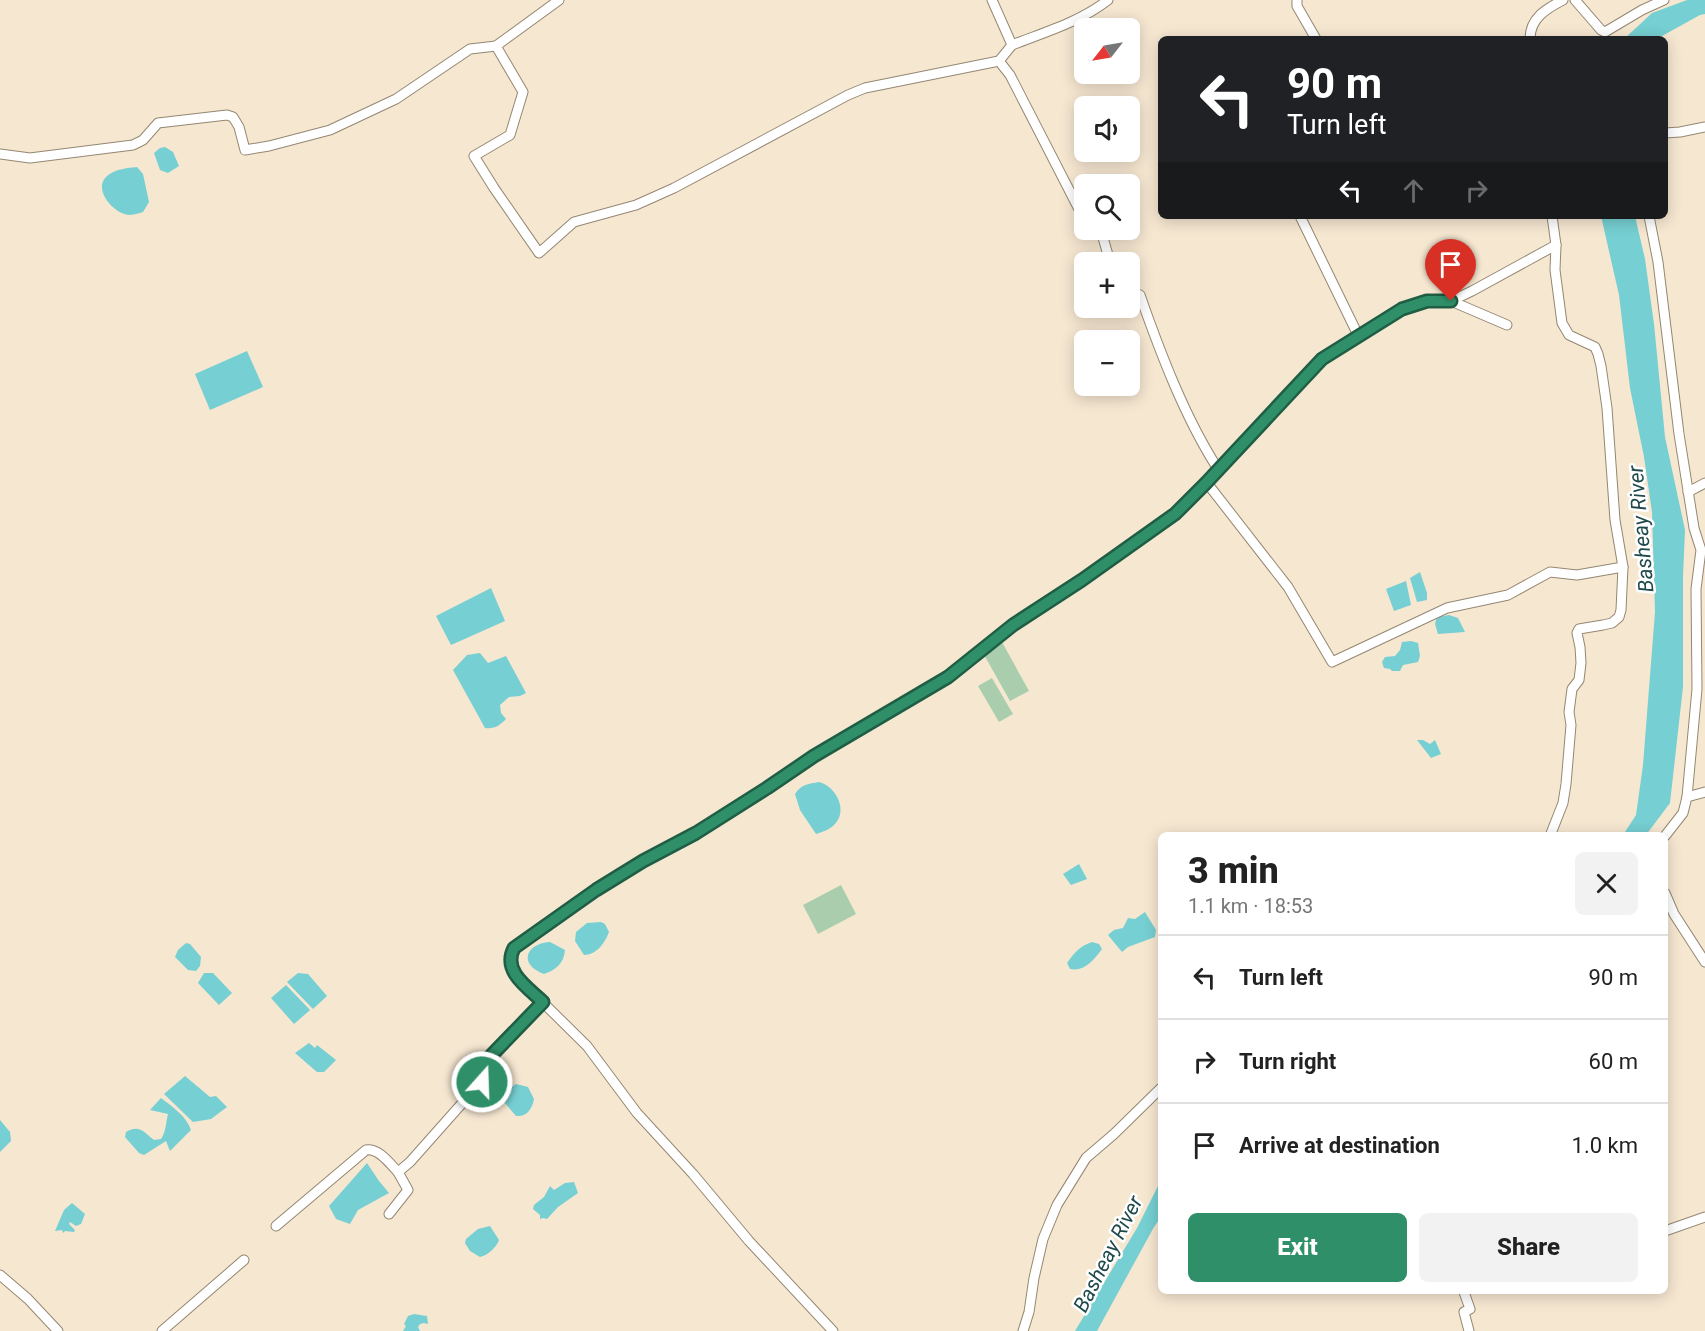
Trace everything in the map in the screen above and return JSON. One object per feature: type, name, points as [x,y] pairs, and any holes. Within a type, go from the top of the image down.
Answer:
[{"type":"street","points":[[0,154],[30,158],[133,145],[143,140],[158,123],[227,115],[233,117],[245,150],[330,130],[396,99],[470,49],[496,46],[559,0]]},
{"type":"street","points":[[992,0],[1012,45]]},
{"type":"street","points":[[496,46],[524,92],[510,135],[474,156],[539,253],[574,222],[636,205],[674,188],[848,95],[865,88],[999,61],[1012,45],[1068,24],[1095,11],[1108,0]]},
{"type":"street","points":[[1297,0],[1297,6],[1314,36]]},
{"type":"street","points":[[1530,36],[1531,28],[1539,16],[1563,0]]},
{"type":"street","points":[[1575,0],[1605,32],[1664,0]]},
{"type":"street","points":[[999,61],[1010,75],[1074,200]]},
{"type":"street","points":[[1668,133],[1705,127]]},
{"type":"street","points":[[1301,219],[1358,335]]},
{"type":"street","points":[[1552,219],[1556,245],[1555,270],[1562,323],[1569,335],[1594,347],[1601,366],[1607,408],[1615,520],[1623,567],[1619,617],[1612,623],[1579,629],[1577,633],[1581,647],[1581,663],[1578,680],[1572,689],[1569,712],[1571,725],[1566,784],[1563,804],[1552,832]]},
{"type":"street","points":[[1650,219],[1658,262],[1688,492],[1694,528],[1701,550],[1696,589],[1697,689],[1687,797],[1683,813],[1668,832]]},
{"type":"street","points":[[1451,301],[1556,245]]},
{"type":"street","points":[[1140,295],[1201,443],[1218,469]]},
{"type":"street","points":[[833,1331],[749,1241],[693,1174],[637,1113],[586,1046],[518,978],[511,968],[509,957],[514,948],[605,884],[696,833],[814,756],[948,677],[1016,622],[1070,589],[1175,514],[1322,359],[1358,335],[1402,309],[1427,301],[1451,301],[1507,325]]},
{"type":"street","points":[[1206,483],[1288,587],[1332,662],[1447,608],[1508,595],[1550,572],[1578,575],[1623,567]]},
{"type":"street","points":[[1688,492],[1705,483]]},
{"type":"street","points":[[1687,797],[1705,792]]},
{"type":"street","points":[[1668,900],[1674,914],[1705,962]]},
{"type":"street","points":[[398,1172],[410,1162],[482,1082],[483,1064],[543,1002]]},
{"type":"street","points":[[1023,1331],[1029,1312],[1043,1239],[1057,1205],[1086,1158],[1158,1091]]},
{"type":"street","points":[[276,1226],[366,1150],[371,1149],[378,1152],[398,1172],[408,1190],[389,1214]]},
{"type":"street","points":[[1668,1230],[1705,1216]]},
{"type":"street","points":[[162,1331],[244,1260]]},
{"type":"street","points":[[0,1275],[28,1299],[58,1331]]},
{"type":"street","points":[[1465,1294],[1470,1309],[1464,1312],[1469,1331]]},
{"type":"green space","points":[[1002,642],[1029,691],[1010,701],[983,653]]},
{"type":"green space","points":[[992,678],[1013,714],[999,722],[978,686]]},
{"type":"green space","points":[[841,885],[856,914],[818,934],[803,905]]},
{"type":"water","points":[[1687,0],[1705,0],[1705,14],[1662,36],[1627,36],[1652,13]]},
{"type":"water","points":[[165,147],[173,152],[179,166],[168,173],[160,170],[154,153]]},
{"type":"water","points":[[137,167],[143,174],[149,202],[143,212],[123,214],[107,201],[102,188],[103,182],[113,172]]},
{"type":"water","points":[[1602,219],[1636,219],[1645,259],[1654,324],[1665,437],[1685,530],[1683,687],[1670,803],[1648,832],[1625,832],[1636,815],[1643,765],[1655,612],[1652,512],[1630,388],[1619,295]]},
{"type":"water","points":[[247,351],[263,387],[210,410],[195,374]]},
{"type":"water","points":[[1420,572],[1427,600],[1417,602],[1410,578]]},
{"type":"water","points":[[1406,581],[1411,605],[1394,611],[1386,589]]},
{"type":"water","points":[[491,588],[505,621],[451,645],[436,616]]},
{"type":"water","points":[[1449,615],[1458,618],[1465,632],[1438,634],[1435,624],[1437,617]]},
{"type":"water","points":[[1402,642],[1418,643],[1420,656],[1418,662],[1403,665],[1400,671],[1384,668],[1382,662],[1385,657],[1395,656]]},
{"type":"water","points":[[480,653],[488,663],[506,656],[526,693],[509,697],[500,705],[501,713],[506,719],[492,728],[485,728],[453,670],[467,655]]},
{"type":"water","points":[[1417,740],[1430,744],[1435,740],[1441,754],[1431,758]]},
{"type":"water","points":[[819,782],[831,788],[838,800],[840,813],[832,827],[816,834],[800,810],[795,794],[803,786]]},
{"type":"water","points":[[1079,864],[1087,879],[1071,885],[1063,874]]},
{"type":"water","points":[[1145,912],[1156,930],[1155,937],[1128,947],[1122,952],[1108,935],[1114,930],[1123,928],[1128,918],[1135,919]]},
{"type":"water","points":[[587,923],[605,924],[609,932],[607,936],[596,951],[584,955],[575,941],[576,932]]},
{"type":"water","points":[[550,942],[565,950],[559,965],[544,974],[531,965],[528,955],[535,947]]},
{"type":"water","points":[[1092,942],[1099,944],[1102,949],[1099,953],[1084,967],[1070,969],[1067,963],[1072,956]]},
{"type":"water","points":[[186,943],[190,944],[201,957],[200,966],[196,971],[188,970],[175,957],[178,950]]},
{"type":"water","points":[[204,973],[213,973],[232,993],[219,1005],[198,983]]},
{"type":"water","points":[[298,973],[308,974],[327,996],[313,1009],[287,982]]},
{"type":"water","points":[[286,985],[310,1010],[294,1024],[271,998]]},
{"type":"water","points":[[309,1043],[315,1048],[317,1045],[336,1060],[324,1072],[317,1072],[295,1053]]},
{"type":"water","points":[[185,1076],[210,1097],[216,1096],[227,1107],[211,1119],[193,1122],[164,1094]]},
{"type":"water","points":[[516,1084],[528,1087],[534,1099],[528,1112],[520,1116],[516,1116],[504,1102],[507,1090]]},
{"type":"water","points":[[161,1098],[182,1116],[191,1130],[170,1151],[166,1141],[144,1155],[139,1153],[125,1137],[126,1132],[138,1129],[154,1140],[161,1139],[168,1114],[150,1110]]},
{"type":"water","points":[[0,1120],[10,1132],[11,1141],[0,1152]]},
{"type":"water","points":[[367,1163],[389,1193],[358,1210],[350,1224],[336,1219],[329,1206]]},
{"type":"water","points":[[574,1182],[578,1193],[558,1207],[547,1219],[540,1219],[540,1215],[533,1209],[534,1205],[544,1197],[550,1186],[554,1190],[565,1183]]},
{"type":"water","points":[[1158,1186],[1158,1221],[1097,1331],[1075,1331],[1137,1228]]},
{"type":"water","points":[[72,1203],[85,1214],[81,1224],[76,1226],[70,1222],[74,1232],[55,1231],[64,1210]]},
{"type":"water","points":[[490,1226],[499,1240],[491,1251],[480,1257],[470,1251],[465,1243],[466,1239],[478,1229]]},
{"type":"water","points":[[414,1314],[427,1316],[428,1324],[420,1324],[418,1327],[420,1331],[403,1331],[408,1316]]},
{"type":"route","points":[[482,1082],[483,1064],[543,1002],[511,968],[509,957],[514,948],[596,890],[643,861],[696,833],[814,756],[948,677],[1024,617],[1050,602],[1130,547],[1175,514],[1322,359],[1402,309],[1427,301],[1451,301]]},
{"type":"water label","name":"Basheay River","points":[[1641,529]]},
{"type":"water label","name":"Basheay River","points":[[1108,1254]]}]
